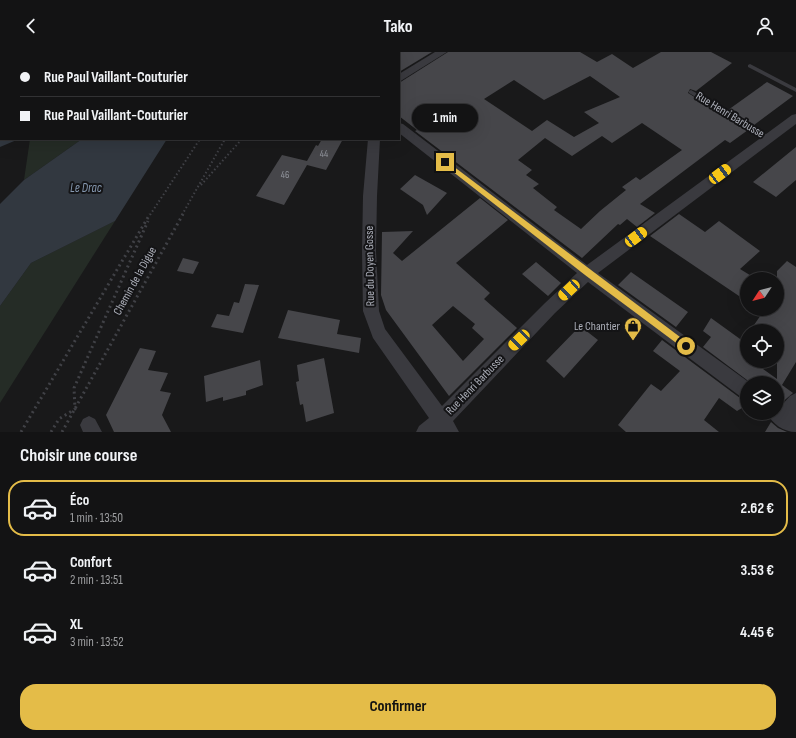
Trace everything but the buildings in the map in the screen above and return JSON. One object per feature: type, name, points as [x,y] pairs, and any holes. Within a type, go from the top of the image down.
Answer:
[{"type":"street","points":[[400,78],[442,52]]},
{"type":"street","name":"Rue Henri Barbusse","points":[[425,432],[445,426],[550,308],[588,272],[769,138],[795,121]]},
{"type":"street","points":[[400,127],[740,387]]},
{"type":"street","name":"Rue du Doyen Gosse","points":[[374,140],[369,243],[371,311],[379,333],[445,426]]},
{"type":"street","points":[[785,420],[796,402]]},
{"type":"lane","points":[[750,66],[796,90]]},
{"type":"lane","name":"Rue Henri Barbusse","points":[[691,92],[769,138]]},
{"type":"path","points":[[21,432],[153,210],[199,140]]},
{"type":"path","name":"Chemin de la Digue","points":[[62,432],[224,140]]},
{"type":"path","points":[[197,189],[241,140]]},
{"type":"path","points":[[51,432],[59,419],[75,408],[74,388],[153,210]]},
{"type":"shaded area","points":[[30,140],[81,140],[24,180]]},
{"type":"shaded area","points":[[115,221],[0,403],[0,306],[31,263]]},
{"type":"water","points":[[0,140],[17,140],[0,147]]},
{"type":"water","name":"Le Drac","points":[[81,140],[166,140],[115,221],[31,263],[0,306],[0,204],[24,180]]},
{"type":"place","name":"Le Chantier","points":[[633,341]]},
{"type":"route","points":[[445,162],[686,346]]}]
